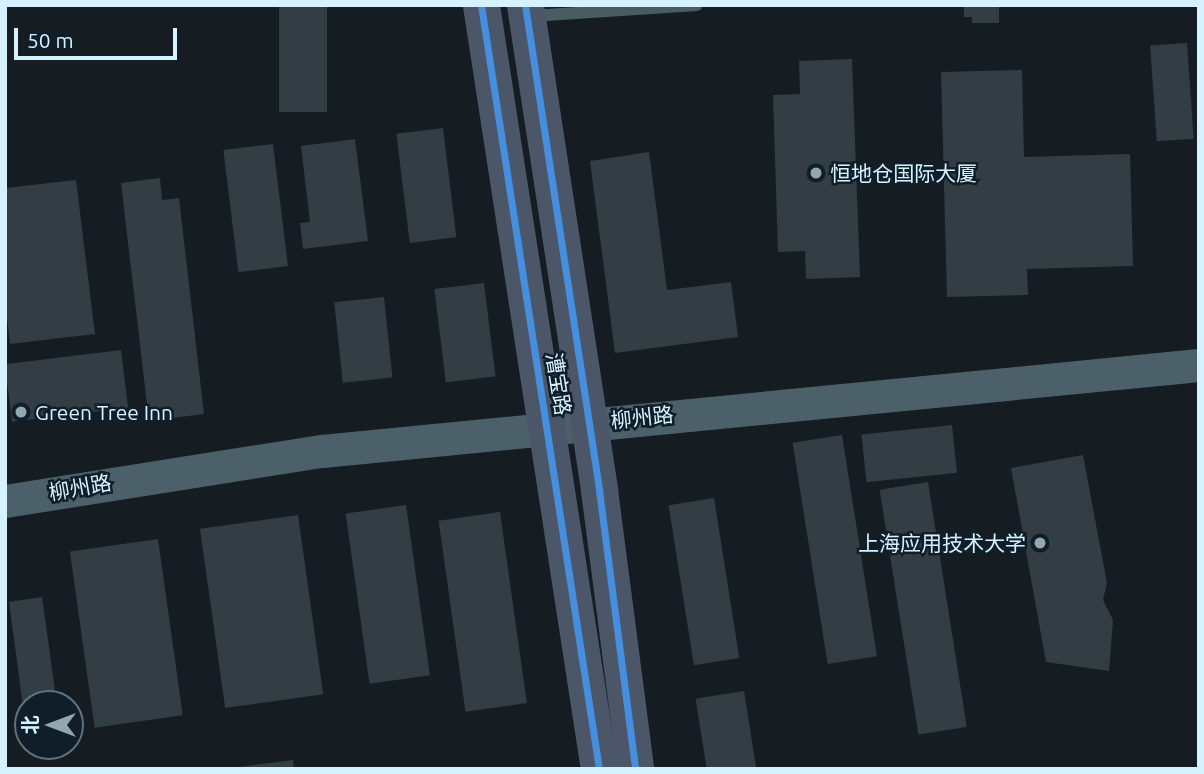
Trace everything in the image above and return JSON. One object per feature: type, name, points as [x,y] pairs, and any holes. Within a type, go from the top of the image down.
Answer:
[{"type":"main road","name":"漕宝路","points":[[481,5],[548,427],[598,769]]},
{"type":"main road","name":"漕宝路","points":[[526,11],[588,422],[635,769]]},
{"type":"street","name":"柳州路","points":[[5,501],[234,462],[588,422],[1199,365]]},
{"type":"lane","points":[[526,11],[697,5]]},
{"type":"building","points":[[279,5],[327,5],[327,112],[279,112]]},
{"type":"building","points":[[964,5],[999,5],[999,23],[972,23],[972,17],[964,17]]},
{"type":"building","points":[[1187,43],[1194,139],[1157,141],[1150,46]]},
{"type":"building","name":"恒地仓国际大厦","points":[[852,59],[860,277],[806,279],[805,251],[778,252],[773,95],[800,94],[799,61]]},
{"type":"building","points":[[1022,70],[1024,157],[1130,154],[1133,266],[1027,269],[1028,295],[947,297],[941,72]]},
{"type":"building","points":[[443,128],[456,237],[410,243],[396,134]]},
{"type":"building","points":[[355,139],[368,241],[303,249],[300,223],[310,222],[301,146]]},
{"type":"building","points":[[273,144],[288,266],[238,272],[223,150]]},
{"type":"building","points":[[649,152],[667,290],[731,282],[738,337],[615,353],[590,161]]},
{"type":"building","points":[[160,178],[162,200],[179,198],[204,414],[149,421],[121,183]]},
{"type":"building","points":[[76,180],[95,334],[10,344],[5,300],[5,188]]},
{"type":"building","points":[[484,283],[495,376],[446,382],[434,289]]},
{"type":"building","points":[[384,297],[392,378],[343,383],[334,302]]},
{"type":"building","points":[[121,350],[128,408],[12,422],[5,364]]},
{"type":"building","points":[[952,425],[957,473],[867,482],[861,435]]},
{"type":"building","points":[[842,435],[877,656],[828,664],[793,443]]},
{"type":"building","points":[[1083,455],[1107,583],[1103,600],[1113,620],[1109,671],[1046,662],[1011,468]]},
{"type":"building","points":[[928,482],[967,727],[918,735],[880,490]]},
{"type":"building","points":[[714,498],[739,658],[694,665],[669,505]]},
{"type":"building","points":[[406,505],[430,675],[370,684],[346,513]]},
{"type":"building","points":[[500,512],[527,703],[465,712],[439,521]]},
{"type":"building","points":[[298,515],[323,694],[225,708],[200,529]]},
{"type":"building","points":[[158,539],[183,715],[95,728],[70,551]]},
{"type":"building","points":[[42,597],[55,690],[21,690],[9,602]]},
{"type":"building","points":[[744,691],[756,769],[707,769],[696,699]]},
{"type":"building","points":[[293,760],[294,769],[239,769],[239,767]]},
{"type":"cycle path","points":[[481,5],[599,769]]},
{"type":"cycle path","points":[[525,5],[599,490],[635,769]]},
{"type":"place","name":"恒地仓国际大厦","points":[[816,173]]},
{"type":"place","name":"Green Tree Inn","points":[[21,412]]},
{"type":"place","name":"上海应用技术大学","points":[[1040,543]]}]
